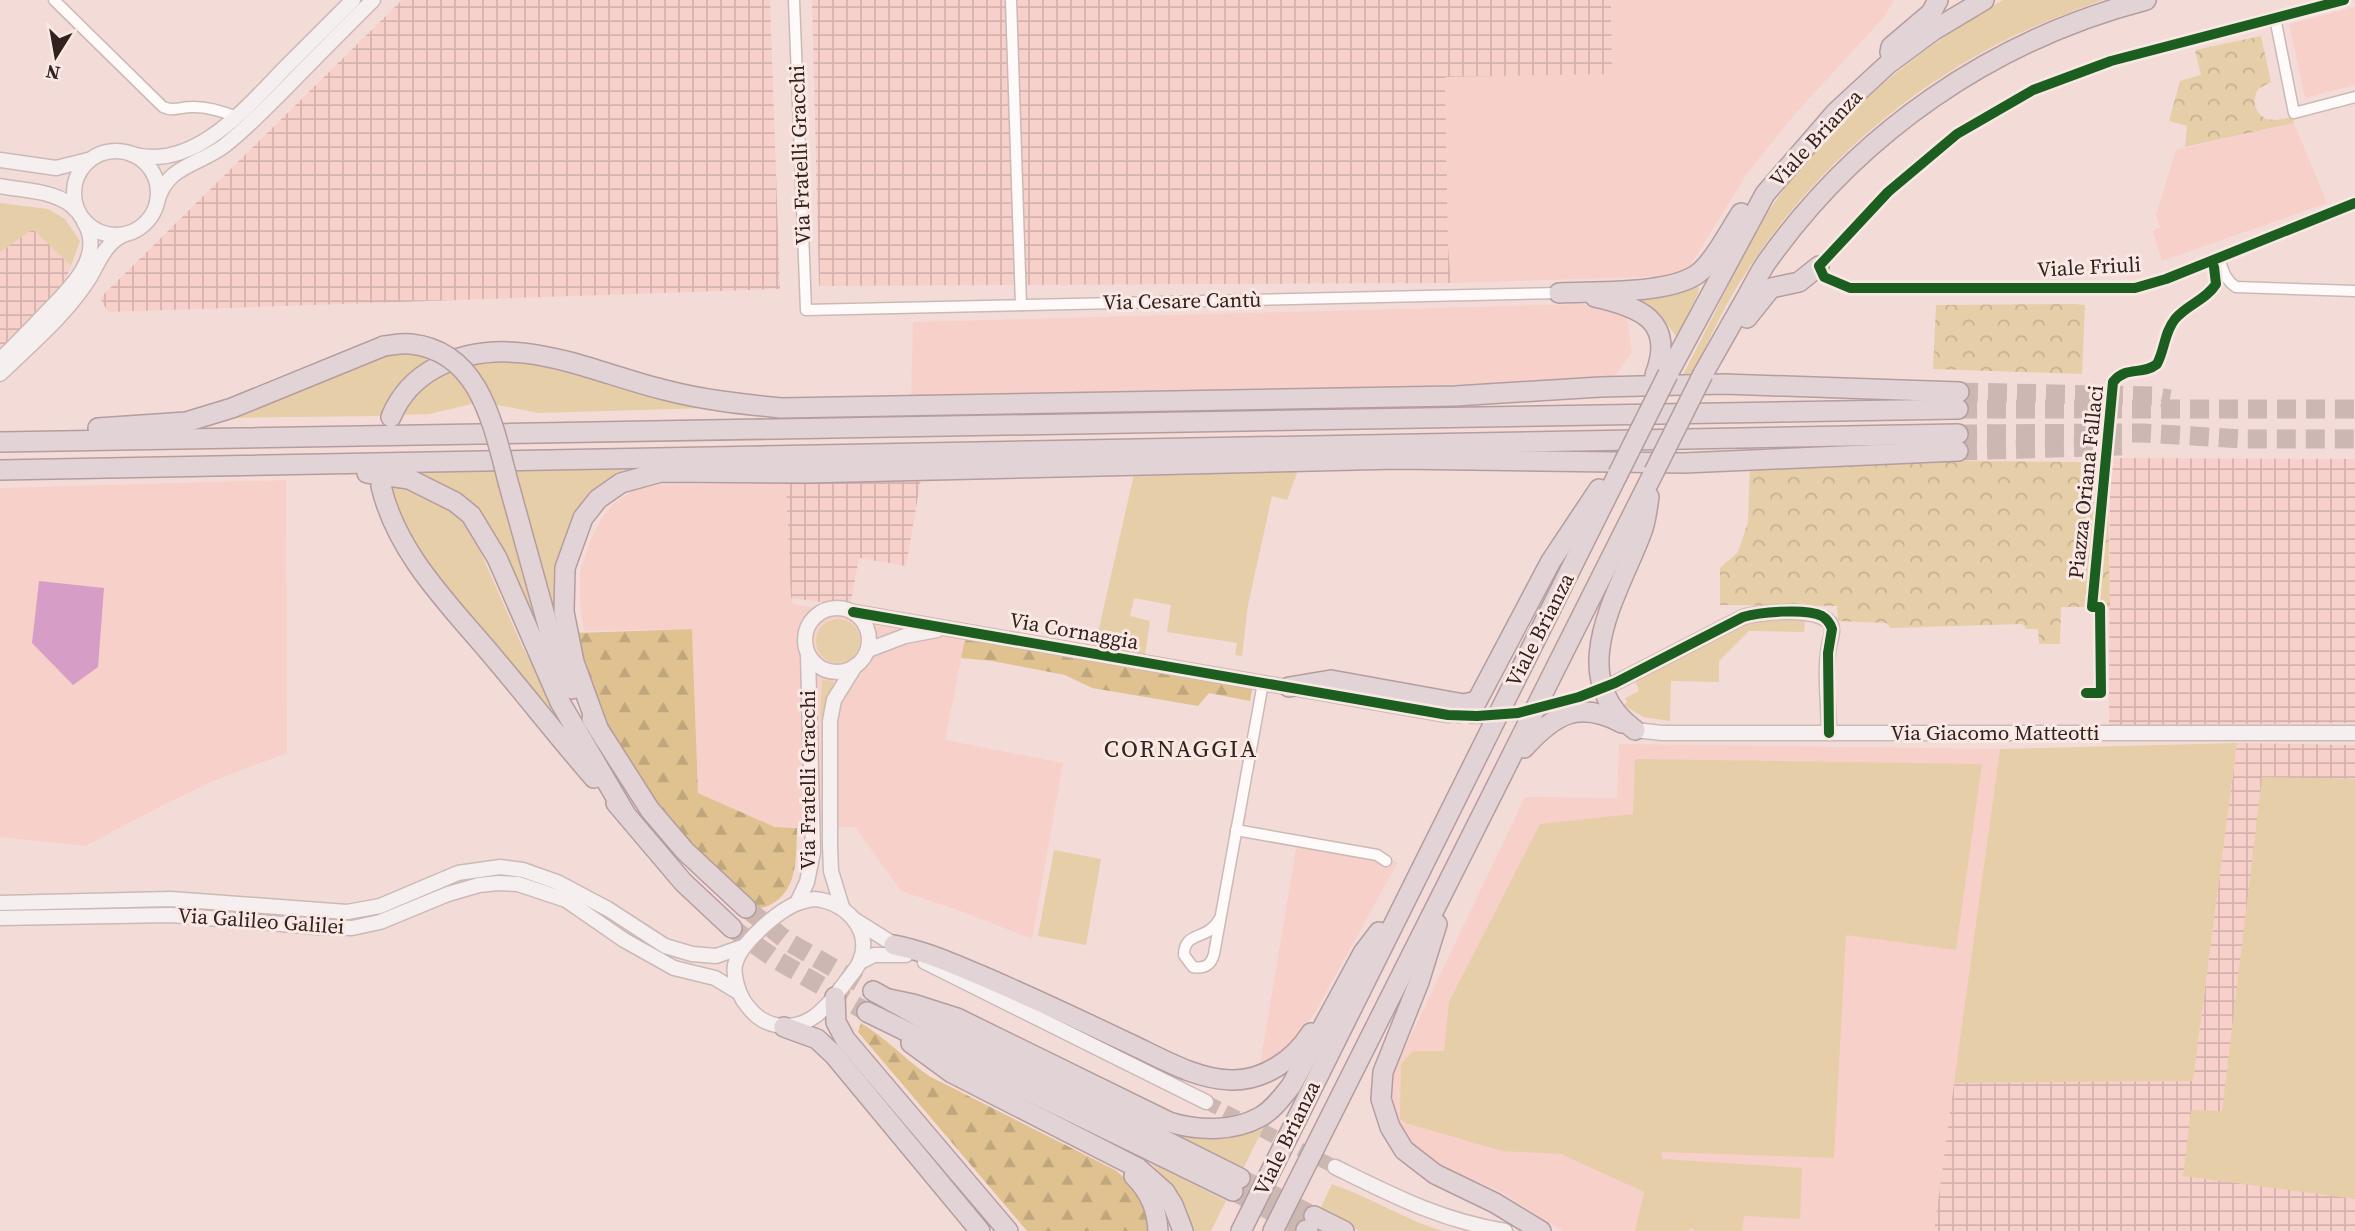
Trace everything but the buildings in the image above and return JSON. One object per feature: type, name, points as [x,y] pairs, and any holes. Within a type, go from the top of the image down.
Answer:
[{"type":"highway","points":[[1888,64],[1891,47],[1931,13],[1938,0]]},
{"type":"highway","points":[[1888,64],[1934,30],[1984,0]]},
{"type":"highway","name":"Viale Brianza","points":[[1273,1231],[1703,374],[1764,266],[1801,218],[1839,176],[1904,117],[1950,85],[2044,34],[2085,18],[2146,0]]},
{"type":"highway","name":"Viale Brianza","points":[[1241,1231],[1614,473],[1637,436],[1661,375],[1765,194],[1836,112],[1888,64]]},
{"type":"highway","points":[[1559,293],[1657,287],[1679,284],[1692,278],[1704,269],[1748,203],[1765,194]]},
{"type":"highway","points":[[1703,374],[1767,291],[1773,286],[1804,280],[1819,266]]},
{"type":"highway","points":[[1559,293],[1609,300],[1638,310],[1646,316],[1660,339],[1661,375]]},
{"type":"highway","points":[[42,441],[76,430],[186,422],[232,408],[384,346],[409,344],[427,347],[459,363],[480,392],[487,412],[554,648],[570,686],[650,810],[685,851],[746,908]]},
{"type":"highway","points":[[0,442],[1959,401],[1724,384],[1600,387],[1455,396],[781,408],[707,400],[543,355],[520,351],[494,351],[449,361],[430,371],[408,389],[397,403],[391,417]]},
{"type":"highway","points":[[7,470],[1958,442],[1684,463],[1398,459],[807,473],[661,472],[621,483],[598,499],[583,517],[565,568],[564,612],[574,662],[598,728]]},
{"type":"highway","points":[[7,470],[71,481],[359,473],[409,479],[455,502],[471,515],[497,558],[560,702],[625,813]]},
{"type":"highway","points":[[1635,730],[1619,717],[1606,698],[1600,682],[1599,662],[1612,600],[1643,532],[1654,472]]},
{"type":"highway","points":[[1289,687],[1331,680],[1464,704],[1477,701],[1556,551],[1614,473]]},
{"type":"highway","points":[[381,486],[386,508],[402,542],[431,583],[683,882],[732,928]]},
{"type":"highway","points":[[1509,764],[1549,723],[1579,710],[1594,711],[1635,730]]},
{"type":"highway","points":[[1183,1231],[1173,1205],[1153,1179],[1138,1168],[952,1073],[875,1016],[1236,1184],[881,995],[957,1018],[1169,1122],[1212,1129],[1240,1124],[1261,1116],[1276,1104],[1291,1086],[1363,953],[1413,883]]},
{"type":"highway","points":[[1442,894],[1434,937],[1383,1072],[1381,1099],[1390,1127],[1404,1150],[1435,1174],[1495,1203],[1541,1231]]},
{"type":"highway","points":[[894,945],[920,950],[1019,991],[1182,1069],[1229,1080],[1255,1077],[1281,1065],[1308,1038],[1334,997],[1346,984]]},
{"type":"highway","points":[[835,997],[836,1022],[845,1039],[1008,1231]]},
{"type":"highway","points":[[784,1027],[817,1039],[834,1055],[980,1231]]},
{"type":"highway","points":[[1104,1151],[1149,1194],[1155,1207],[1158,1231]]},
{"type":"highway","points":[[1286,1231],[1301,1200],[1297,1184]]},
{"type":"highway","points":[[1310,1226],[1344,1231]]},
{"type":"main road","points":[[0,160],[56,168],[81,163],[112,151],[144,157],[189,148],[213,136],[237,117],[353,0]]},
{"type":"main road","points":[[93,158],[81,170],[75,184],[74,199],[81,218],[102,233],[114,236],[136,231],[146,223],[161,189],[169,178],[179,169],[230,141],[373,0]]},
{"type":"main road","points":[[131,154],[141,159],[152,171],[158,187],[157,202]]},
{"type":"main road","points":[[0,186],[70,203],[90,234],[91,243],[83,270],[65,293],[0,360]]},
{"type":"main road","points":[[0,374],[62,313],[85,284],[107,247],[125,234]]},
{"type":"main road","points":[[844,608],[861,618],[867,628],[870,639],[868,650],[855,666],[841,671],[827,670],[808,654],[805,636],[814,618],[821,611],[844,608]]},
{"type":"main road","name":"Via Cornaggia","points":[[853,612],[1448,715]]},
{"type":"main road","points":[[1615,682],[1732,621],[1753,614],[1819,615],[1831,625],[1828,653],[1829,733]]},
{"type":"main road","name":"Via Cornaggia","points":[[868,650],[905,636],[947,628]]},
{"type":"main road","name":"Via Fratelli Gracchi","points":[[797,903],[807,882],[813,852],[808,654]]},
{"type":"main road","name":"Via Fratelli Gracchi","points":[[842,907],[831,872],[830,721],[834,700],[855,666]]},
{"type":"main road","name":"Via Giacomo Matteotti","points":[[1635,730],[1651,733],[2355,733]]},
{"type":"main road","name":"Via Galileo Galilei","points":[[0,903],[171,899],[347,912],[380,906],[458,873],[500,867],[523,870],[557,881],[608,909],[665,946],[691,954],[716,956],[742,947]]},
{"type":"main road","name":"Via Galileo Galilei","points":[[0,918],[171,915],[352,928],[380,922],[479,885],[518,884],[566,900],[624,940],[674,968],[715,978],[738,992]]},
{"type":"main road","points":[[855,920],[863,947],[860,962],[835,997],[817,1016],[784,1027],[760,1019],[750,1010],[738,992],[734,966],[742,947],[777,915],[797,903],[814,899],[827,900],[842,907],[855,920],[914,956],[1206,1102]]},
{"type":"main road","points":[[860,962],[874,955],[893,953],[914,956]]},
{"type":"main road","points":[[1335,1167],[1436,1215],[1472,1226],[1505,1231]]},
{"type":"street","points":[[54,0],[166,109],[200,107],[237,117]]},
{"type":"street","name":"Via Fratelli Gracchi","points":[[794,0],[806,310]]},
{"type":"street","points":[[1011,0],[1021,305]]},
{"type":"street","points":[[1819,266],[1888,192],[1958,134],[2033,90],[2111,61],[2344,0]]},
{"type":"street","points":[[2275,18],[2294,113],[2355,97]]},
{"type":"street","name":"Viale Friuli","points":[[1819,266],[1824,277],[1850,288],[2134,288],[2166,279],[2355,203]]},
{"type":"street","points":[[2219,258],[2225,277],[2236,287],[2355,291]]},
{"type":"street","name":"Via Cesare Cantù","points":[[806,310],[1559,293]]},
{"type":"street","points":[[1220,918],[1210,932],[1193,938],[1185,945],[1184,955],[1193,967],[1204,967],[1213,960],[1263,683]]},
{"type":"street","points":[[1236,830],[1377,855],[1386,861]]},
{"type":"shaded area","points":[[402,0],[770,0],[780,289],[108,312],[100,298]]},
{"type":"shaded area","points":[[812,0],[1611,0],[1612,74],[1445,77],[1451,283],[819,286]]},
{"type":"shaded area","points":[[1611,0],[1894,0],[1884,17],[1795,114],[1748,172],[1690,266],[1681,276],[1451,283],[1445,77],[1612,74]]},
{"type":"shaded area","points":[[2355,7],[2355,85],[2305,98],[2289,24]]},
{"type":"shaded area","points":[[2294,123],[2327,203],[2162,261],[2153,231],[2160,227],[2156,215],[2176,150]]},
{"type":"shaded area","points":[[33,229],[71,266],[61,291],[0,354],[0,252]]},
{"type":"shaded area","points":[[1582,304],[1627,317],[1632,352],[1614,377],[1437,385],[911,396],[913,322]]},
{"type":"shaded area","points":[[2110,458],[2355,459],[2355,723],[2109,725]]},
{"type":"shaded area","points":[[921,479],[906,566],[859,558],[850,606],[791,598],[786,483]]},
{"type":"shaded area","points":[[286,480],[287,753],[218,779],[85,846],[0,837],[0,488]]},
{"type":"shaded area","points":[[786,483],[792,604],[966,635],[945,740],[1063,763],[1032,939],[901,891],[855,827],[775,827],[698,793],[692,629],[584,631],[580,571],[591,539],[603,516],[614,503],[632,491],[658,485]]},
{"type":"shaded area","points":[[39,581],[104,588],[98,667],[73,685],[32,643]]},
{"type":"shaded area","points":[[2237,743],[2355,745],[2355,1231],[1934,1231],[1954,1083],[2193,1081]]},
{"type":"shaded area","points":[[1619,744],[2000,749],[1934,1231],[1562,1231],[1500,1191],[1440,1167],[1412,1144],[1393,1118],[1390,1079],[1525,797],[1617,798]]},
{"type":"shaded area","points":[[1297,843],[1398,862],[1314,1014],[1285,1049],[1260,1065]]},
{"type":"green space","points":[[2003,0],[2103,0],[1990,48],[1917,94],[1882,120],[1850,149],[1790,212],[1764,246],[1724,310],[1682,397],[1673,394],[1764,218],[1793,177],[1874,91],[1936,43]]},
{"type":"green space","points":[[2261,36],[2271,82],[2258,89],[2255,97],[2257,109],[2266,119],[2293,117],[2294,123],[2185,147],[2187,126],[2169,121],[2180,81],[2201,75],[2195,50]]},
{"type":"green space","points":[[0,203],[48,209],[65,219],[80,241],[71,266],[33,229],[0,252]]},
{"type":"green space","points":[[1695,285],[1699,288],[1698,293],[1677,338],[1660,314],[1629,297]]},
{"type":"green space","points":[[1936,305],[2085,305],[2082,374],[1933,369]]},
{"type":"green space","points":[[403,352],[436,358],[404,384],[380,416],[222,418],[383,354]]},
{"type":"green space","points":[[519,358],[708,408],[539,413],[492,404],[472,404],[429,414],[401,415],[423,388],[451,370],[484,361]]},
{"type":"green space","points":[[1958,461],[2081,462],[2080,487],[2108,488],[2110,607],[2061,607],[2060,644],[2039,644],[2038,629],[2027,629],[2022,624],[1891,628],[1886,623],[1838,621],[1837,606],[1720,605],[1720,568],[1738,552],[1748,522],[1750,465]]},
{"type":"green space","points":[[641,468],[608,479],[579,510],[556,682],[460,497],[417,471]]},
{"type":"green space","points":[[1298,470],[1287,500],[1272,496],[1248,605],[1242,656],[1235,655],[1237,643],[1167,632],[1171,605],[1134,598],[1130,616],[1150,621],[1145,656],[1095,646],[1134,474]]},
{"type":"green space","points":[[389,484],[433,498],[454,513],[472,533],[523,648],[581,754],[432,571],[399,516]]},
{"type":"green space","points":[[838,619],[847,620],[854,625],[859,632],[859,650],[854,657],[847,662],[838,663],[829,662],[822,657],[817,650],[816,641],[817,632],[822,625],[829,620]]},
{"type":"green space","points":[[1765,620],[1805,621],[1804,632],[1749,631],[1719,661],[1719,682],[1671,681],[1670,721],[1643,717],[1624,705],[1627,702],[1625,698],[1639,691],[1635,681],[1743,624]]},
{"type":"green space","points":[[692,629],[698,793],[775,827],[797,828],[796,861],[791,883],[778,900],[766,907],[746,908],[653,803],[598,728],[576,633]]},
{"type":"green space","points":[[966,635],[1253,684],[1250,701],[1209,693],[1198,706],[1092,688],[1065,675],[961,658]]},
{"type":"green space","points":[[822,679],[834,682],[820,722]]},
{"type":"green space","points":[[2237,743],[2193,1081],[1954,1083],[2000,749]]},
{"type":"green space","points":[[1635,759],[1982,764],[1956,950],[1846,935],[1834,1158],[1662,1152],[1662,1159],[1802,1168],[1800,1219],[1744,1216],[1742,1231],[1695,1231],[1692,1228],[1688,1231],[1635,1231],[1644,1192],[1561,1154],[1502,1151],[1400,1119],[1401,1064],[1413,1051],[1444,1051],[1449,1002],[1540,824],[1633,814]]},
{"type":"green space","points":[[2262,777],[2355,779],[2355,1199],[2183,1176],[2191,1110],[2222,1111]]},
{"type":"green space","points":[[1054,850],[1101,859],[1086,945],[1038,936]]},
{"type":"green space","points":[[861,1023],[929,1076],[1115,1170],[1140,1196],[1146,1212],[1148,1231],[1027,1231],[858,1032]]},
{"type":"green space","points":[[1265,1124],[1243,1169],[1175,1134],[1200,1137]]},
{"type":"green space","points":[[1150,1162],[1226,1201],[1211,1231],[1194,1231],[1176,1194]]},
{"type":"green space","points":[[1332,1184],[1442,1231],[1359,1231],[1320,1209]]},
{"type":"tunnel","points":[[1959,392],[2152,396],[2170,399]]},
{"type":"tunnel","points":[[1958,409],[2355,409]]},
{"type":"tunnel","points":[[1958,434],[2143,433],[2242,439],[2355,439]]},
{"type":"tunnel","points":[[1958,451],[2122,446]]},
{"type":"tunnel","points":[[1448,715],[1510,715],[1572,699],[1611,684]]},
{"type":"tunnel","points":[[746,908],[787,941],[873,991]]},
{"type":"tunnel","points":[[732,928],[775,959],[867,1012]]},
{"type":"tunnel","points":[[1206,1102],[1335,1167]]},
{"type":"tunnel","points":[[1240,1178],[1314,1216]]},
{"type":"tunnel","points":[[1233,1191],[1306,1230]]},
{"type":"cycle path","points":[[2344,0],[2111,61],[2033,90],[1957,134],[1888,192],[1819,266],[1824,277],[1850,288],[2135,288],[2166,279],[2355,203]]},
{"type":"cycle path","name":"Piazza Oriana Fallaci","points":[[2086,693],[2101,693],[2100,607],[2092,607],[2113,382],[2124,374],[2157,364],[2175,319],[2216,284],[2214,267]]},
{"type":"cycle path","points":[[853,612],[1448,715],[1477,716],[1518,713],[1579,697],[1615,683],[1743,617],[1771,612],[1805,612],[1822,616],[1832,629],[1828,653],[1829,733]]},
{"type":"district","name":"CORNAGGIA","points":[[1181,749]]}]
